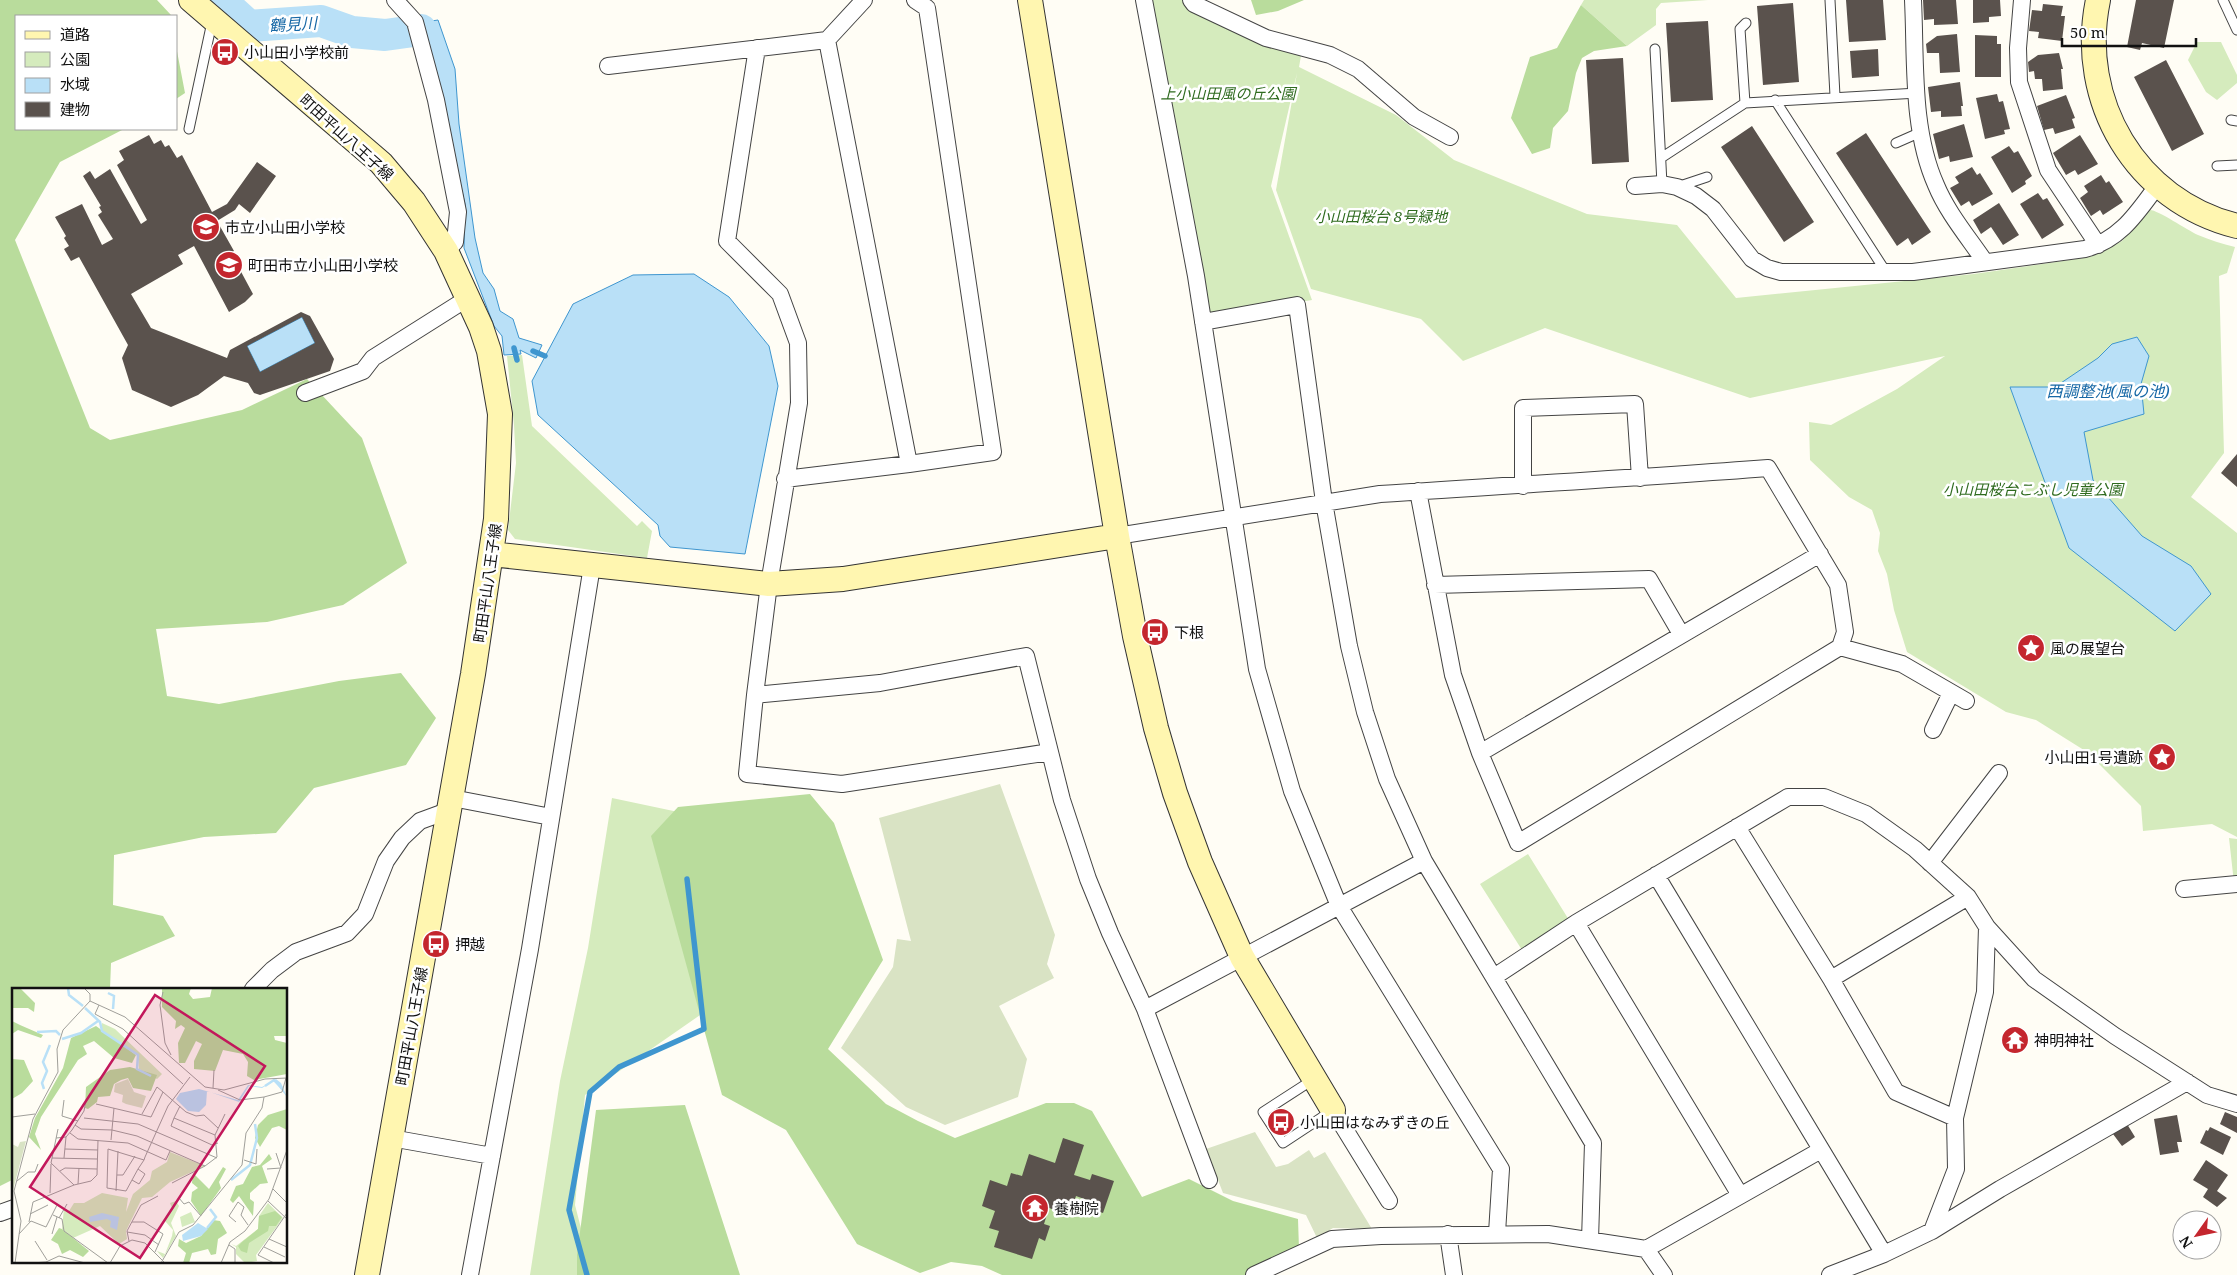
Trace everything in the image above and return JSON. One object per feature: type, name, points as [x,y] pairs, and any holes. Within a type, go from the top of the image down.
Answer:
[{"type":"street","name":"町田平山八王子線","points":[[191,0],[381,163],[414,202],[446,252],[468,298],[489,351],[500,414],[499,482],[492,554],[451,804],[367,1275]]},
{"type":"street","points":[[395,0],[415,22],[436,100],[458,212],[455,242],[446,252]]},
{"type":"street","points":[[608,66],[827,40],[864,0]]},
{"type":"street","points":[[785,479],[993,452],[926,8],[915,0]]},
{"type":"street","points":[[1030,0],[1117,536],[1141,666],[1164,756],[1200,862],[1242,958],[1389,1201]]},
{"type":"street","points":[[1144,0],[1196,276],[1232,518],[1257,669],[1292,791],[1339,906],[1501,1169],[1497,1234]]},
{"type":"street","points":[[1191,0],[1194,4],[1266,38],[1330,56],[1358,70],[1414,117],[1450,137]]},
{"type":"street","points":[[1913,0],[1921,132],[1926,159],[1936,185],[1985,262]]},
{"type":"street","points":[[2022,0],[2018,48],[2019,82],[2048,170],[2098,245]]},
{"type":"street","points":[[2098,0],[2094,38],[2099,88],[2124,144],[2136,162],[2157,186],[2195,211],[2237,226]]},
{"type":"street","points":[[827,40],[909,464]]},
{"type":"street","points":[[757,48],[727,241],[780,294],[798,343],[799,403],[769,584],[747,774],[842,784],[1050,752]]},
{"type":"street","points":[[1635,186],[1670,186],[1696,196],[1713,209],[1752,259],[1767,268],[1795,273],[1912,272],[2098,245],[2115,235],[2131,221],[2157,186]]},
{"type":"street","points":[[305,393],[363,372],[373,358],[468,298]]},
{"type":"street","points":[[1203,322],[1297,305],[1324,502],[1349,646],[1365,712],[1387,779],[1424,861],[1593,1142],[1590,1240]]},
{"type":"street","points":[[1523,486],[1524,408],[1635,404],[1640,478]]},
{"type":"street","points":[[492,554],[769,584],[843,579],[897,572],[1380,494],[1418,491],[1523,486],[1768,468],[1838,585],[1845,632],[1840,648],[1518,843],[1480,753],[1453,675],[1418,491]]},
{"type":"street","points":[[1480,753],[1820,554]]},
{"type":"street","points":[[470,1275],[530,949],[592,566]]},
{"type":"street","points":[[1435,585],[1649,579],[1681,634]]},
{"type":"street","points":[[1840,648],[1902,664],[1959,697],[1933,730]]},
{"type":"street","points":[[756,694],[880,683],[1026,656],[1062,800],[1088,879],[1110,934],[1145,1009],[1209,1180]]},
{"type":"street","points":[[1930,863],[1999,772]]},
{"type":"street","points":[[1494,977],[1576,923],[1788,797],[1824,797],[1866,814],[1915,849],[1968,896],[1987,927],[2034,979],[2116,1036],[2206,1094],[2237,1104]]},
{"type":"street","points":[[254,988],[272,970],[296,952],[347,933],[365,914],[386,861],[402,838],[420,821],[451,804],[551,817]]},
{"type":"street","points":[[1737,827],[1831,979],[1896,1092],[1955,1118]]},
{"type":"street","points":[[1145,1009],[1424,861]]},
{"type":"street","points":[[1656,875],[1884,1254]]},
{"type":"street","points":[[2184,889],[2237,884]]},
{"type":"street","points":[[1831,979],[1968,896]]},
{"type":"street","points":[[1576,923],[1740,1195]]},
{"type":"street","points":[[1932,1231],[1956,1169],[1955,1118],[1985,992],[1987,927]]},
{"type":"street","points":[[1830,1275],[1884,1254],[1932,1231],[2008,1184],[2187,1082]]},
{"type":"street","points":[[391,1138],[492,1156]]},
{"type":"street","points":[[1254,1275],[1332,1239],[1448,1234],[1548,1234],[1646,1249],[1821,1150]]},
{"type":"street","points":[[0,1213],[12,1209]]},
{"type":"street","points":[[1448,1234],[1454,1275]]},
{"type":"street","points":[[1646,1249],[1664,1275]]},
{"type":"lane","points":[[1830,0],[1835,96]]},
{"type":"lane","points":[[2223,0],[2237,30]]},
{"type":"lane","points":[[189,129],[213,19]]},
{"type":"lane","points":[[1745,103],[1740,29],[1746,24]]},
{"type":"lane","points":[[1656,49],[1661,158],[1670,186],[1708,177]]},
{"type":"lane","points":[[1661,158],[1745,103],[1835,96],[1918,93]]},
{"type":"lane","points":[[1775,100],[1886,272]]},
{"type":"lane","points":[[1896,143],[1921,132]]},
{"type":"lane","points":[[2218,166],[2237,166]]},
{"type":"lane","points":[[1314,1079],[1263,1112],[1283,1143],[1333,1110]]},
{"type":"green space","points":[[0,0],[157,0],[171,15],[15,15],[15,130],[122,130],[60,162],[15,240],[90,428],[110,440],[242,410],[307,379],[362,438],[407,563],[343,605],[267,622],[156,629],[167,696],[219,704],[339,681],[401,673],[436,718],[406,765],[314,788],[276,833],[204,837],[114,855],[113,905],[163,916],[175,936],[111,963],[110,988],[12,988],[12,1180],[0,1186]]},
{"type":"green space","points":[[1146,0],[1185,0],[1302,50],[1299,67],[1396,115],[1454,160],[1587,214],[1677,225],[1736,298],[1974,274],[2090,257],[2122,241],[2150,210],[2198,235],[2235,247],[2227,273],[2219,276],[2224,453],[2191,497],[2237,533],[2237,837],[2212,824],[2143,831],[2141,806],[2087,752],[2036,720],[2006,712],[1907,652],[1894,610],[1887,574],[1878,551],[1880,533],[1872,510],[1849,497],[1810,460],[1809,422],[1831,425],[1897,389],[1945,356],[1750,398],[1545,328],[1463,361],[1421,319],[1311,289],[1276,190],[1297,73],[1271,186],[1312,300],[1206,318]]},
{"type":"green space","points":[[1251,0],[1304,0],[1278,11],[1256,15]]},
{"type":"green space","points":[[1584,0],[1708,0],[1661,3],[1656,9],[1656,25],[1627,46],[1581,5]]},
{"type":"green space","points":[[1581,5],[1627,46],[1594,51],[1582,58],[1576,73],[1568,111],[1553,128],[1550,148],[1532,154],[1511,118],[1530,57],[1557,48]]},
{"type":"green space","points":[[2197,42],[2221,42],[2237,75],[2237,83],[2217,100],[2206,92],[2188,60]]},
{"type":"green space","points":[[178,56],[185,93],[178,98]]},
{"type":"green space","points":[[522,355],[532,426],[637,526],[642,521],[652,531],[647,558],[515,539],[508,530],[516,463],[507,356]]},
{"type":"green space","points":[[1000,784],[1055,935],[1047,964],[1054,978],[999,1006],[1027,1059],[1018,1097],[945,1125],[906,1107],[841,1048],[893,967],[897,939],[911,941],[879,818]]},
{"type":"green space","points":[[810,794],[834,823],[883,960],[828,1049],[886,1104],[955,1138],[1046,1103],[1074,1103],[1092,1111],[1142,1197],[1189,1179],[1233,1201],[1298,1219],[1299,1249],[1247,1275],[1002,1275],[982,1266],[951,1262],[920,1273],[857,1244],[786,1130],[722,1095],[651,836],[678,807]]},
{"type":"green space","points":[[612,798],[683,813],[703,1013],[585,1095],[575,1205],[593,1275],[530,1275],[560,1081],[588,948]]},
{"type":"green space","points":[[2229,838],[2237,839],[2237,883],[2234,883]]},
{"type":"green space","points":[[1528,854],[1569,920],[1522,950],[1480,884]]},
{"type":"green space","points":[[685,1105],[740,1275],[577,1275],[577,1255],[596,1110]]},
{"type":"green space","points":[[1255,1132],[1276,1167],[1288,1164],[1309,1150],[1314,1158],[1325,1152],[1372,1229],[1333,1228],[1317,1238],[1306,1215],[1223,1193],[1206,1149]]},
{"type":"water","points":[[221,0],[236,0],[236,11],[254,24],[321,19],[339,28],[366,35],[384,34],[406,25],[438,20],[455,69],[459,124],[475,238],[483,273],[494,289],[500,311],[513,319],[519,338],[542,345],[536,358],[520,350],[521,354],[504,355],[502,336],[494,326],[464,248],[465,204],[425,34],[409,34],[383,43],[361,42],[325,29],[252,34],[221,5]]},
{"type":"water","points":[[694,274],[729,297],[769,346],[778,386],[745,554],[670,547],[660,536],[658,525],[538,415],[532,381],[573,304],[633,275]]},
{"type":"water","points":[[302,317],[315,343],[260,372],[247,346]]},
{"type":"water","name":"西調整池(風の池)","points":[[2137,337],[2149,356],[2141,384],[2144,414],[2084,432],[2093,480],[2142,536],[2191,566],[2211,594],[2175,631],[2069,548],[2010,387],[2055,387],[2098,358],[2112,344]]},
{"type":"building","points":[[1846,0],[1883,0],[1886,40],[1849,42]]},
{"type":"building","points":[[1923,0],[1956,0],[1958,24],[1934,25],[1934,19],[1924,20]]},
{"type":"building","points":[[1973,0],[2000,0],[2001,16],[1989,17],[1989,22],[1973,23]]},
{"type":"building","points":[[2136,0],[2174,0],[2164,48],[2142,43],[2140,50],[2127,47]]},
{"type":"building","points":[[1793,3],[1799,82],[1763,85],[1757,6]]},
{"type":"building","points":[[2043,4],[2063,6],[2061,16],[2065,16],[2062,41],[2038,38],[2039,32],[2029,31],[2032,10],[2042,11]]},
{"type":"building","points":[[1708,21],[1713,100],[1671,102],[1666,23]]},
{"type":"building","points":[[1957,34],[1960,72],[1940,73],[1939,53],[1927,53],[1926,44],[1937,36]]},
{"type":"building","points":[[1975,35],[1997,36],[1997,44],[2001,44],[2001,77],[1975,77]]},
{"type":"building","points":[[1878,49],[1879,76],[1852,78],[1850,51]]},
{"type":"building","points":[[2059,53],[2063,69],[2061,69],[2063,89],[2043,91],[2042,79],[2035,79],[2034,71],[2029,72],[2028,62],[2038,55]]},
{"type":"building","points":[[1623,58],[1629,162],[1592,164],[1586,60]]},
{"type":"building","points":[[2166,60],[2204,134],[2172,151],[2134,77]]},
{"type":"building","points":[[1960,82],[1963,106],[1961,106],[1962,116],[1941,117],[1941,111],[1931,112],[1928,87]]},
{"type":"building","points":[[1997,94],[1999,102],[2003,101],[2010,129],[2004,130],[2005,134],[1985,139],[1976,98]]},
{"type":"building","points":[[2066,95],[2075,118],[2072,119],[2075,128],[2055,134],[2053,128],[2044,130],[2037,106]]},
{"type":"building","points":[[1964,124],[1973,157],[1950,162],[1949,156],[1939,159],[1933,134]]},
{"type":"building","points":[[1752,126],[1814,222],[1784,242],[1721,147]]},
{"type":"building","points":[[1866,133],[1931,232],[1912,245],[1908,238],[1897,246],[1836,153]]},
{"type":"building","points":[[149,135],[154,144],[161,140],[165,147],[169,145],[177,158],[182,155],[212,212],[227,204],[257,162],[276,176],[250,213],[239,204],[235,210],[217,221],[234,251],[231,253],[253,294],[245,302],[229,312],[194,246],[178,255],[183,264],[131,294],[151,328],[227,358],[230,350],[301,312],[310,316],[334,359],[330,371],[260,395],[254,393],[248,383],[224,376],[198,395],[171,407],[132,390],[122,358],[128,345],[79,257],[71,261],[64,249],[69,246],[64,238],[66,236],[55,217],[82,204],[102,245],[113,239],[98,215],[102,212],[99,207],[101,206],[83,176],[90,171],[95,179],[110,169],[141,224],[147,220],[117,165],[124,160],[119,151]],"holes":[[[302,317],[315,343],[260,372],[247,346]]]},
{"type":"building","points":[[2080,135],[2098,164],[2078,175],[2075,170],[2066,175],[2053,153]]},
{"type":"building","points":[[2009,146],[2014,153],[2018,151],[2032,176],[2025,181],[2026,184],[2012,193],[1991,157]]},
{"type":"building","points":[[1972,167],[1977,175],[1980,173],[1993,194],[1972,206],[1969,201],[1961,206],[1950,188],[1959,183],[1955,177]]},
{"type":"building","points":[[2101,175],[2106,183],[2109,181],[2123,202],[2103,215],[2100,210],[2091,216],[2080,198],[2088,192],[2084,186]]},
{"type":"building","points":[[2038,193],[2043,200],[2047,198],[2064,225],[2042,239],[2020,204]]},
{"type":"building","points":[[1999,203],[2019,235],[2003,245],[1991,227],[1981,234],[1973,220]]},
{"type":"building","points":[[2237,454],[2237,487],[2221,473]]},
{"type":"building","points":[[2225,1112],[2237,1117],[2237,1133],[2220,1124]]},
{"type":"building","points":[[2177,1115],[2182,1142],[2177,1142],[2179,1152],[2160,1155],[2154,1119]]},
{"type":"building","points":[[2127,1124],[2135,1137],[2122,1146],[2113,1134]]},
{"type":"building","points":[[2210,1127],[2231,1137],[2223,1155],[2200,1143],[2206,1130],[2208,1131]]},
{"type":"building","points":[[1063,1138],[1084,1145],[1074,1175],[1090,1180],[1092,1174],[1114,1181],[1103,1213],[1085,1207],[1087,1200],[1076,1196],[1070,1215],[1049,1208],[1044,1224],[1050,1226],[1045,1241],[1039,1238],[1032,1259],[994,1247],[999,1231],[989,1228],[995,1211],[982,1206],[990,1180],[1007,1186],[1011,1173],[1022,1176],[1029,1154],[1055,1163]]},
{"type":"building","points":[[2206,1160],[2228,1175],[2217,1191],[2227,1198],[2217,1207],[2203,1197],[2208,1189],[2193,1180]]},
{"type":"waterway","name":"鶴見川","points":[[226,0],[227,6],[249,26],[321,21],[352,32],[385,35],[421,30]]},
{"type":"waterway","points":[[514,348],[517,360]]},
{"type":"waterway","points":[[533,351],[545,356]]},
{"type":"waterway","points":[[587,1275],[569,1210],[590,1092],[619,1067],[704,1029],[687,879]]},
{"type":"place","name":"小山田小学校前","points":[[225,52]]},
{"type":"place","name":"市立小山田小学校","points":[[206,227]]},
{"type":"place","name":"町田市立小山田小学校","points":[[229,265]]},
{"type":"place","name":"下根","points":[[1155,632]]},
{"type":"place","name":"風の展望台","points":[[2031,648]]},
{"type":"place","name":"小山田1号遺跡","points":[[2162,757]]},
{"type":"place","name":"押越","points":[[436,944]]},
{"type":"place","name":"神明神社","points":[[2015,1040]]},
{"type":"place","name":"小山田はなみずきの丘","points":[[1281,1122]]},
{"type":"place","name":"養樹院","points":[[1035,1208]]},
{"type":"park label","name":"上小山田風の丘公園","points":[[1228,93]]},
{"type":"park label","name":"小山田桜台 8号緑地","points":[[1381,216]]},
{"type":"park label","name":"小山田桜台こぶし児童公園","points":[[2033,489]]}]
